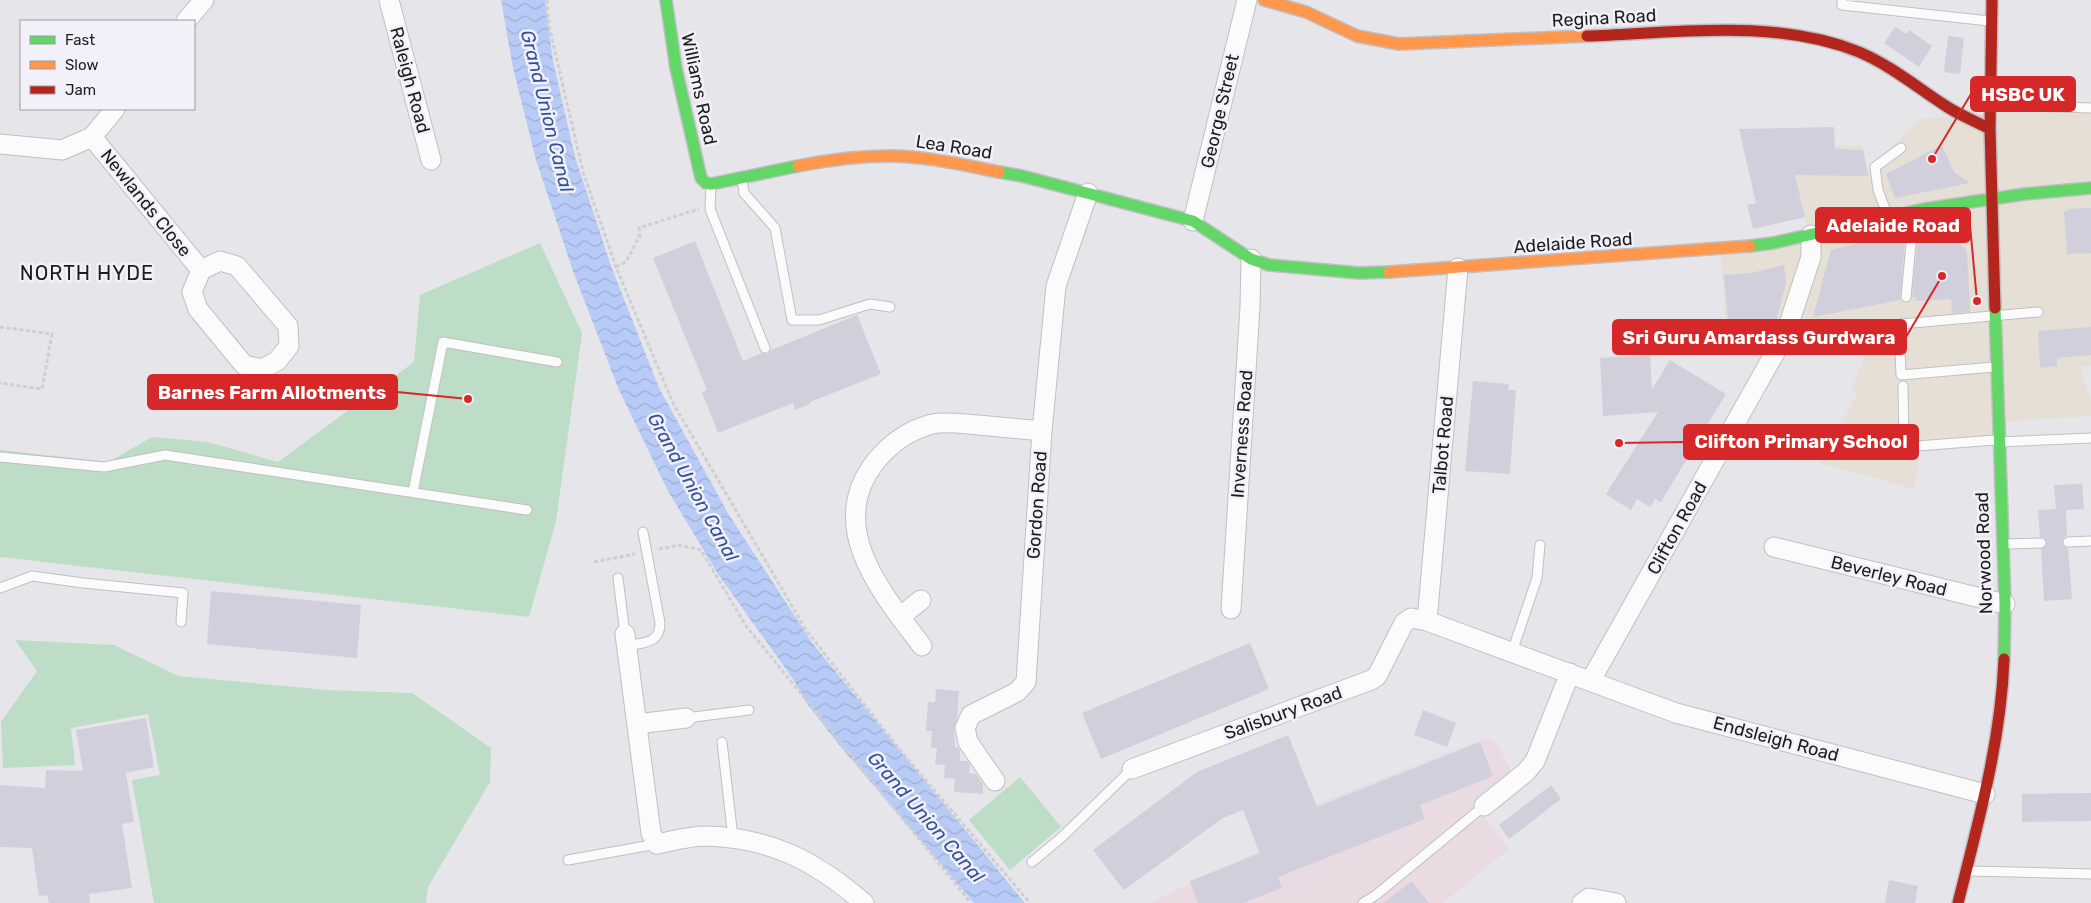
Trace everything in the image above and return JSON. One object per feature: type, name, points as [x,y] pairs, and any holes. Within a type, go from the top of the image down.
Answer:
[{"type":"street","points":[[187,20],[204,0]]},
{"type":"street","name":"Raleigh Road","points":[[388,0],[431,160]]},
{"type":"street","name":"Williams Road","points":[[666,0],[671,44],[684,112],[701,178],[708,183]]},
{"type":"street","name":"George Street","points":[[1193,222],[1247,0]]},
{"type":"street","name":"Regina Road","points":[[1264,0],[1306,12],[1357,36],[1399,44],[1713,31],[1772,31],[1797,35],[1838,45],[1874,59],[1899,73],[1950,108],[1990,129]]},
{"type":"street","name":"Norwood Road","points":[[1958,903],[1985,794],[1996,736],[2003,681],[2005,604],[1998,441],[1990,129],[1992,0]]},
{"type":"street","points":[[1977,93],[1991,85]]},
{"type":"street","points":[[1938,99],[1958,100]]},
{"type":"street","points":[[0,144],[62,150],[92,137],[114,110]]},
{"type":"street","name":"Newlands Close","points":[[92,137],[201,270]]},
{"type":"street","name":"Lea Road","points":[[708,183],[816,162],[890,156],[974,166],[1088,192],[1193,222]]},
{"type":"street","name":"Adelaide Road","points":[[1193,222],[1251,259],[1270,265],[1359,273],[1404,272],[1706,251],[1773,243],[1914,210],[1993,198],[2091,188]]},
{"type":"street","name":"Gordon Road","points":[[995,781],[968,742],[965,728],[972,715],[1017,692],[1026,682],[1042,431],[1056,286],[1088,192]]},
{"type":"street","name":"Clifton Road","points":[[1591,680],[1786,333],[1811,258],[1811,235]]},
{"type":"street","name":"Inverness Road","points":[[1231,609],[1250,307],[1251,259]]},
{"type":"street","name":"Newlands Close","points":[[220,261],[237,266],[288,326],[289,346],[278,361],[262,369],[244,365],[198,309],[192,292],[201,270],[220,261]]},
{"type":"street","name":"Talbot Road","points":[[1427,621],[1458,268]]},
{"type":"street","points":[[922,646],[868,571],[859,546],[855,521],[858,496],[868,472],[887,448],[909,432],[934,424],[961,424],[1042,431]]},
{"type":"street","name":"Beverley Road","points":[[1774,547],[2005,604]]},
{"type":"street","points":[[900,617],[921,600]]},
{"type":"street","name":"Endsleigh Road","points":[[1404,623],[1411,618],[1427,621],[1676,713],[1985,794]]},
{"type":"street","name":"Salisbury Road","points":[[1132,769],[1371,680],[1378,676],[1404,623]]},
{"type":"street","points":[[626,640],[651,833],[657,844],[704,836],[749,840],[794,854],[836,878],[864,903]]},
{"type":"street","points":[[1484,806],[1526,772],[1535,761],[1570,674]]},
{"type":"street","points":[[637,724],[686,718]]},
{"type":"street","points":[[1582,903],[1589,898],[1616,903]]},
{"type":"lane","points":[[1842,0],[1842,5],[1992,22]]},
{"type":"lane","points":[[1990,105],[2091,108]]},
{"type":"lane","points":[[1888,217],[1878,190],[1875,167],[1901,148]]},
{"type":"lane","points":[[741,177],[744,193],[775,228],[792,320],[820,320],[870,304],[890,307]]},
{"type":"lane","points":[[708,183],[710,208],[765,348]]},
{"type":"lane","points":[[1906,296],[1914,210]]},
{"type":"lane","points":[[1901,324],[2038,312]]},
{"type":"lane","points":[[413,492],[443,342],[557,362]]},
{"type":"lane","points":[[1900,352],[1901,374],[1996,367]]},
{"type":"lane","points":[[1903,386],[1904,447],[2091,438]]},
{"type":"lane","points":[[0,457],[104,467],[165,456],[527,510]]},
{"type":"lane","points":[[618,578],[626,640],[650,641],[656,638],[660,633],[660,623],[643,532]]},
{"type":"lane","points":[[2068,542],[2091,541]]},
{"type":"lane","points":[[2002,545],[2040,543]]},
{"type":"lane","points":[[1512,652],[1537,578],[1540,545]]},
{"type":"lane","points":[[0,588],[32,576],[183,593],[181,622]]},
{"type":"lane","points":[[686,718],[749,710]]},
{"type":"lane","points":[[722,742],[733,839]]},
{"type":"lane","points":[[1032,862],[1062,837],[1132,769]]},
{"type":"lane","points":[[1363,903],[1376,895],[1484,806]]},
{"type":"lane","points":[[568,860],[657,844]]},
{"type":"lane","points":[[1966,871],[2091,874]]},
{"type":"path","points":[[547,0],[549,26],[583,172],[616,267],[672,403],[806,630],[896,745],[1030,903]]},
{"type":"path","points":[[616,267],[626,262],[640,235],[639,228],[700,209],[708,183]]},
{"type":"path","points":[[0,327],[52,334],[42,389],[0,383]]},
{"type":"path","points":[[594,562],[679,545],[701,550],[746,626],[970,903]]},
{"type":"shaded area","points":[[2013,111],[2091,114],[2091,366],[2080,367],[2091,401],[2091,416],[1997,422],[1997,443],[1917,447],[1918,468],[1914,489],[1820,463],[1857,394],[1851,389],[1869,349],[1803,317],[1796,327],[1726,321],[1720,250],[1808,230],[1789,145],[1863,146],[1868,170],[1920,119]]},
{"type":"shaded area","points":[[1483,739],[1493,739],[1513,773],[1475,805],[1509,849],[1443,903],[1150,903],[1258,852],[1250,831]]},
{"type":"green space","points":[[540,243],[582,333],[556,521],[529,617],[0,557],[0,450],[109,462],[152,437],[208,442],[278,462],[414,362],[420,295]]},
{"type":"green space","points":[[15,640],[114,645],[178,676],[327,690],[412,693],[491,748],[490,782],[428,887],[426,903],[154,903],[132,780],[160,775],[148,714],[71,728],[75,765],[3,768],[1,722],[37,671]]},
{"type":"green space","points":[[1020,777],[1061,827],[1010,870],[969,820]]},
{"type":"water","name":"Grand Union Canal","points":[[501,0],[545,0],[553,61],[575,157],[611,266],[659,388],[729,515],[813,644],[1025,903],[974,903],[840,746],[808,705],[793,679],[718,574],[668,491],[619,390],[574,274],[536,160],[513,68]]},
{"type":"building","points":[[1895,27],[1906,34],[1909,30],[1932,46],[1919,67],[1884,43]]},
{"type":"building","points":[[1948,36],[1964,38],[1960,74],[1944,72]]},
{"type":"building","points":[[1834,127],[1835,149],[1863,150],[1868,176],[1795,175],[1805,217],[1753,229],[1747,205],[1756,203],[1739,129]]},
{"type":"building","points":[[1942,145],[1954,172],[1970,183],[1895,198],[1886,174]]},
{"type":"building","points":[[2091,208],[2091,253],[2067,254],[2064,212],[2069,209]]},
{"type":"building","points":[[1904,233],[1902,238],[1905,238],[1900,300],[1813,317],[1831,250]]},
{"type":"building","points":[[1957,235],[1958,242],[1967,251],[1970,312],[1952,313],[1951,299],[1917,301],[1916,297],[1912,297],[1918,237]]},
{"type":"building","points":[[695,241],[743,361],[762,353],[768,354],[771,350],[857,315],[881,374],[810,402],[810,404],[795,410],[793,403],[718,433],[702,392],[707,390],[653,258]]},
{"type":"building","points":[[1784,265],[1786,282],[1776,322],[1728,319],[1724,275],[1751,273]]},
{"type":"building","points":[[2091,327],[2091,355],[2057,358],[2057,366],[2040,368],[2038,331]]},
{"type":"building","points":[[1650,355],[1652,389],[1670,360],[1726,394],[1661,502],[1655,499],[1650,507],[1637,499],[1631,510],[1606,494],[1658,412],[1603,416],[1600,358]]},
{"type":"building","points":[[1473,381],[1509,384],[1508,390],[1516,390],[1510,474],[1465,471]]},
{"type":"building","points":[[2082,484],[2084,509],[2066,510],[2067,536],[2064,537],[2062,542],[2063,546],[2068,548],[2072,599],[2044,601],[2041,549],[2046,546],[2047,542],[2044,538],[2040,537],[2038,510],[2056,509],[2054,485]]},
{"type":"building","points":[[211,591],[361,605],[357,658],[207,644]]},
{"type":"building","points":[[1250,643],[1269,689],[1101,759],[1082,713]]},
{"type":"building","points":[[936,689],[959,691],[954,730],[955,747],[958,747],[960,751],[960,761],[968,761],[970,765],[969,773],[976,774],[983,784],[983,794],[954,792],[955,779],[944,778],[945,765],[935,764],[937,748],[931,748],[932,731],[926,731],[928,702],[935,702]]},
{"type":"building","points":[[1423,710],[1456,723],[1447,747],[1414,735]]},
{"type":"building","points":[[146,718],[154,767],[126,773],[134,822],[122,824],[132,888],[89,894],[90,903],[49,903],[47,895],[39,896],[32,848],[0,847],[0,785],[45,788],[46,770],[83,771],[76,730]]},
{"type":"building","points":[[1288,735],[1317,807],[1480,742],[1493,776],[1420,805],[1425,819],[1278,877],[1282,888],[1243,903],[1198,903],[1190,881],[1260,853],[1243,810],[1223,818],[1124,890],[1093,850],[1197,772]]},
{"type":"building","points":[[1551,785],[1561,799],[1509,839],[1499,825]]},
{"type":"building","points":[[2091,793],[2091,821],[2022,822],[2022,794]]},
{"type":"building","points":[[1889,880],[1918,886],[1915,903],[1885,903]]},
{"type":"building","points":[[1412,881],[1429,903],[1383,903]]},
{"type":"traffic: fast","points":[[666,0],[676,68],[701,178],[706,183],[711,184],[798,166]]},
{"type":"traffic: fast","points":[[999,172],[1022,176],[1193,221],[1251,259],[1269,265],[1359,273],[1389,272]]},
{"type":"traffic: fast","points":[[1750,246],[1773,243],[1924,209],[2025,194],[2091,188]]},
{"type":"traffic: fast","points":[[1995,308],[2005,604],[2004,659]]},
{"type":"traffic: slow","points":[[1264,0],[1306,12],[1357,36],[1399,44],[1587,36]]},
{"type":"traffic: slow","points":[[798,166],[832,160],[903,156],[944,161],[999,172]]},
{"type":"traffic: slow","points":[[1389,272],[1750,246]]},
{"type":"traffic: jam","points":[[1992,0],[1990,129],[1995,308]]},
{"type":"traffic: jam","points":[[1587,36],[1725,30],[1759,31],[1827,41],[1871,58],[1959,114],[1990,129]]},
{"type":"traffic: jam","points":[[1958,903],[1981,813],[1993,752],[2002,690],[2004,659]]},
{"type":"place","name":"HSBC UK","points":[[1932,159]]},
{"type":"place","name":"Sri Guru Amardass Gurdwara","points":[[1942,276]]},
{"type":"place","name":"Adelaide Road","points":[[1977,301]]},
{"type":"place","name":"Barnes Farm Allotments","points":[[468,399]]},
{"type":"place","name":"Clifton Primary School","points":[[1619,443]]},
{"type":"district","name":"NORTH HYDE","points":[[87,273]]}]
